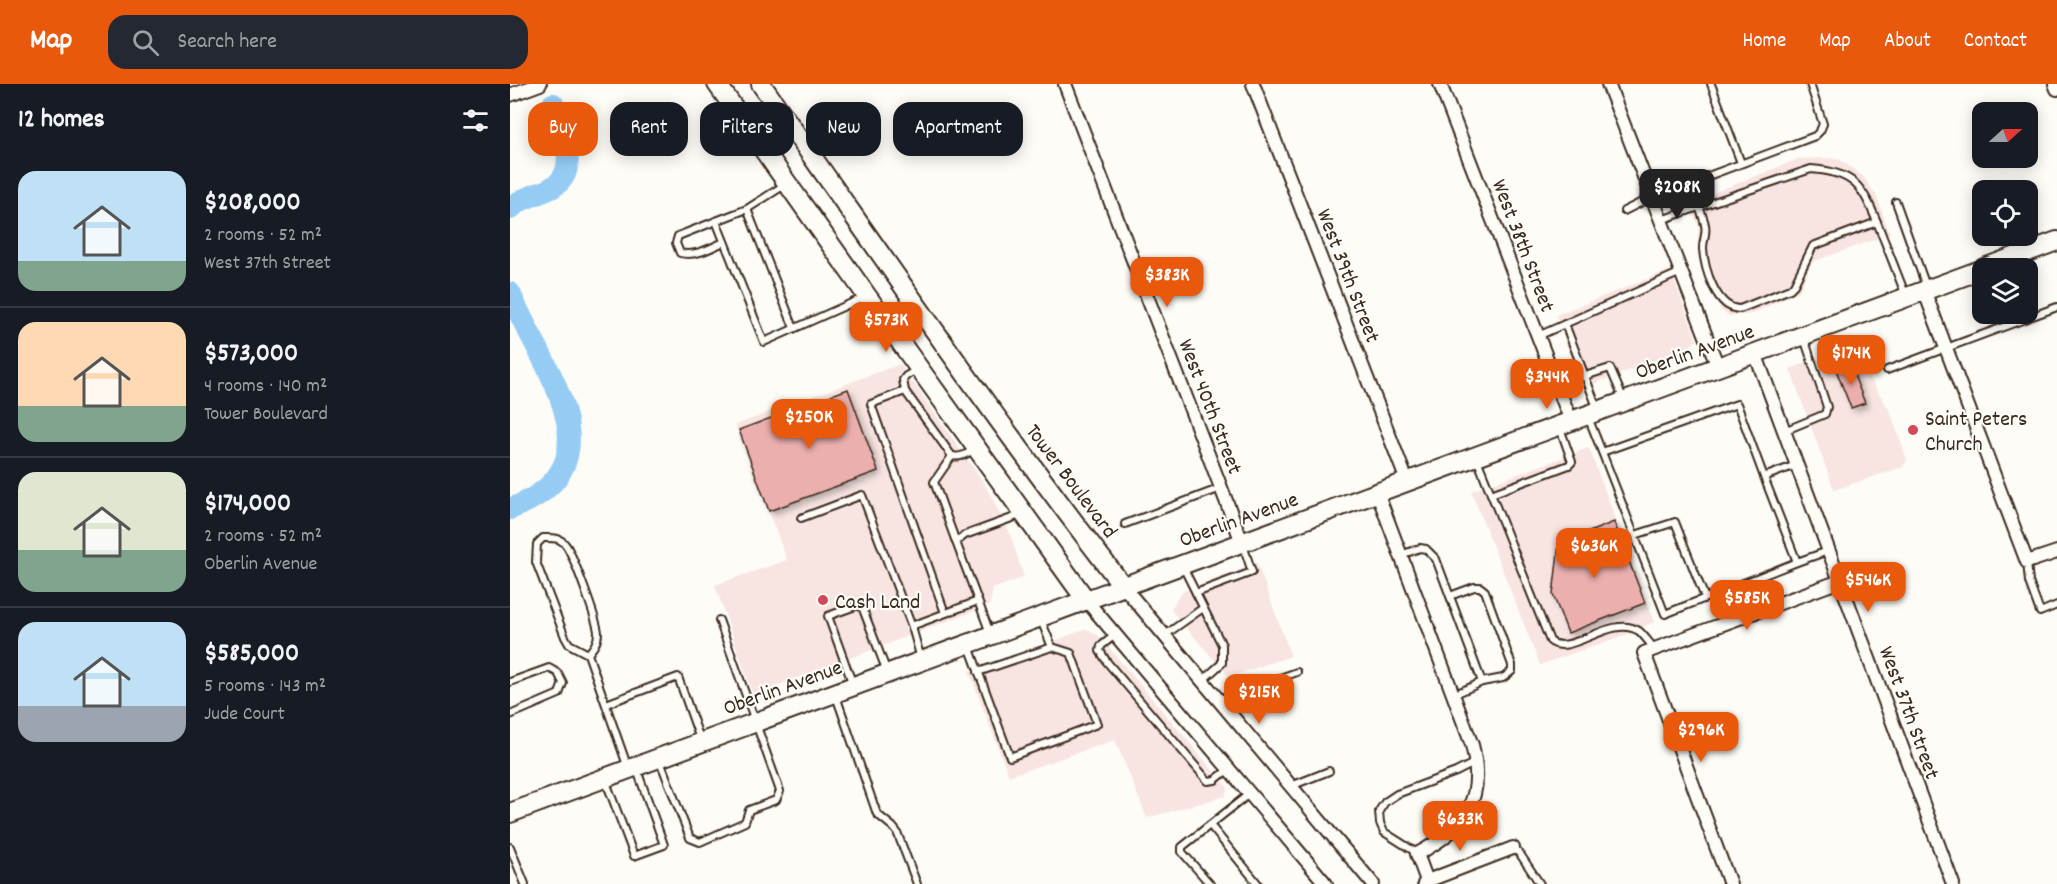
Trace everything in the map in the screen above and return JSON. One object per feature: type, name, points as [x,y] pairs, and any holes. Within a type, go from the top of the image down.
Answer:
[{"type":"street","points":[[510,95],[540,84]]},
{"type":"street","points":[[717,84],[975,448],[1086,600],[1326,884]]},
{"type":"street","name":"Tower Boulevard","points":[[761,84],[1059,504],[1164,636],[1373,884]]},
{"type":"street","name":"West 40th Street","points":[[1065,84],[1242,542]]},
{"type":"street","name":"West 39th Street","points":[[1253,84],[1407,481]]},
{"type":"street","name":"West 38th Street","points":[[1440,84],[1557,385],[1579,418]]},
{"type":"street","points":[[1608,84],[1718,367]]},
{"type":"street","points":[[2055,84],[2057,89]]},
{"type":"street","name":"Oberlin Avenue","points":[[2013,258],[2057,242]]},
{"type":"street","name":"Oberlin Avenue","points":[[510,813],[1972,273]]},
{"type":"street","points":[[1925,290],[2027,562],[2057,552]]},
{"type":"street","name":"West 37th Street","points":[[1755,353],[1953,884]]},
{"type":"street","points":[[1377,492],[1476,762],[1476,779],[1469,809],[1449,835],[1417,854],[1426,882],[1447,879],[1513,848]]},
{"type":"street","points":[[1730,884],[1649,651],[1840,581]]},
{"type":"lane","points":[[1711,84],[1741,163]]},
{"type":"lane","points":[[1624,211],[1652,197],[1815,136],[1820,131],[1823,118],[1810,84]]},
{"type":"lane","points":[[1661,220],[1811,169],[1844,175],[1860,188],[1877,222],[1906,297]]},
{"type":"lane","points":[[724,242],[699,253],[687,255],[680,254],[676,243],[678,236],[747,209],[786,183]]},
{"type":"lane","points":[[1896,202],[1925,290]]},
{"type":"lane","points":[[1699,207],[1706,233],[1703,246],[1705,265],[1722,301],[1734,309],[1740,309],[1790,289],[1813,246],[1877,222]]},
{"type":"lane","points":[[747,209],[794,328]]},
{"type":"lane","points":[[716,221],[764,342],[867,296]]},
{"type":"lane","points":[[1538,336],[1681,272]]},
{"type":"lane","points":[[1887,370],[2057,307]]},
{"type":"lane","points":[[1491,494],[1572,462],[1585,375],[1565,324]]},
{"type":"lane","points":[[1784,431],[1825,414],[1827,411],[1803,335]]},
{"type":"lane","points":[[1557,385],[1610,368],[1624,401]]},
{"type":"lane","points":[[919,369],[903,380],[906,391],[952,456],[958,458],[975,448]]},
{"type":"lane","points":[[906,391],[871,404],[945,613]]},
{"type":"lane","points":[[1602,452],[1737,404],[1797,562]]},
{"type":"lane","points":[[1579,418],[1602,452],[1665,614],[1829,551]]},
{"type":"lane","points":[[952,456],[934,482],[991,634]]},
{"type":"lane","points":[[1476,456],[1550,641],[1555,645],[1563,645],[1626,626],[1639,631],[1649,651]]},
{"type":"lane","points":[[1764,477],[1797,465]]},
{"type":"lane","points":[[1125,524],[1221,488]]},
{"type":"lane","points":[[801,518],[862,495],[912,627],[922,660]]},
{"type":"lane","points":[[956,542],[965,535],[1023,514]]},
{"type":"lane","points":[[1635,535],[1676,522],[1704,598]]},
{"type":"lane","points":[[588,654],[595,646],[598,634],[596,622],[573,560],[566,545],[556,538],[543,538],[537,544],[536,562],[565,637],[570,644],[588,654],[664,845],[634,856],[605,778]]},
{"type":"lane","points":[[1196,593],[1252,572],[1242,542]]},
{"type":"lane","points":[[1401,555],[1420,548],[1430,552],[1436,559],[1482,682]]},
{"type":"lane","points":[[2027,562],[2029,582],[2040,612],[2057,605]]},
{"type":"lane","points":[[1181,564],[1222,645],[1222,663],[1202,681]]},
{"type":"lane","points":[[1450,596],[1474,587],[1480,587],[1485,591],[1512,665],[1512,671],[1503,678],[1482,682],[1453,695]]},
{"type":"lane","points":[[912,627],[978,601]]},
{"type":"lane","points":[[853,685],[828,616],[861,604],[887,673]]},
{"type":"lane","points":[[1164,636],[1203,608]]},
{"type":"lane","points":[[1039,616],[1052,647]]},
{"type":"lane","points":[[658,758],[690,838],[700,842],[745,822],[749,810],[776,800],[780,791],[718,620]]},
{"type":"lane","points":[[1115,634],[1101,646],[1100,651],[1107,662],[1208,781],[1215,780],[1229,769]]},
{"type":"lane","points":[[967,643],[1010,757],[1097,724],[1071,653],[1052,647],[978,672]]},
{"type":"lane","points":[[510,682],[549,668],[558,672],[563,683],[559,694],[510,715]]},
{"type":"lane","points":[[1218,700],[1297,672]]},
{"type":"lane","points":[[606,704],[678,677],[701,742]]},
{"type":"lane","points":[[834,692],[877,814],[897,832],[917,884]]},
{"type":"lane","points":[[1417,854],[1384,832],[1380,823],[1379,811],[1385,802],[1397,794],[1476,762]]},
{"type":"lane","points":[[1291,786],[1329,771]]},
{"type":"lane","points":[[1210,884],[1182,852],[1182,847],[1249,794]]},
{"type":"lane","points":[[1210,825],[1258,884]]},
{"type":"lane","points":[[510,847],[525,884]]},
{"type":"lane","points":[[1513,848],[1520,854],[1540,884]]},
{"type":"shaded area","points":[[1798,159],[1839,159],[1863,176],[1876,195],[1890,234],[1812,262],[1799,291],[1752,314],[1730,316],[1721,311],[1697,251],[1699,227],[1688,203]]},
{"type":"shaded area","points":[[1670,270],[1697,340],[1688,348],[1582,388],[1556,315]]},
{"type":"shaded area","points":[[1843,349],[1854,352],[1891,413],[1907,460],[1903,467],[1834,490],[1790,369]]},
{"type":"shaded area","points":[[900,364],[984,483],[1009,531],[1024,577],[993,589],[990,605],[753,695],[715,585],[787,560],[735,425]]},
{"type":"shaded area","points":[[1589,448],[1654,622],[1628,634],[1540,665],[1471,491]]},
{"type":"shaded area","points":[[1257,563],[1291,656],[1229,677],[1171,610],[1177,598],[1184,591]]},
{"type":"shaded area","points":[[1087,629],[1099,636],[1228,788],[1225,796],[1147,818],[1115,740],[1009,776],[969,671]]},
{"type":"building","points":[[1850,365],[1865,403],[1851,408],[1836,370]]},
{"type":"building","points":[[848,389],[878,471],[769,511],[739,430]]},
{"type":"building","points":[[1614,522],[1645,603],[1568,633],[1553,595],[1559,544]]},
{"type":"waterway","points":[[510,209],[558,183],[565,174],[567,156]]},
{"type":"waterway","points":[[510,293],[554,381],[565,412],[569,440],[563,467],[545,490],[510,509]]},
{"type":"place","name":"Saint Peters Church","points":[[1913,430]]},
{"type":"place","name":"Cash Land","points":[[823,600]]}]
